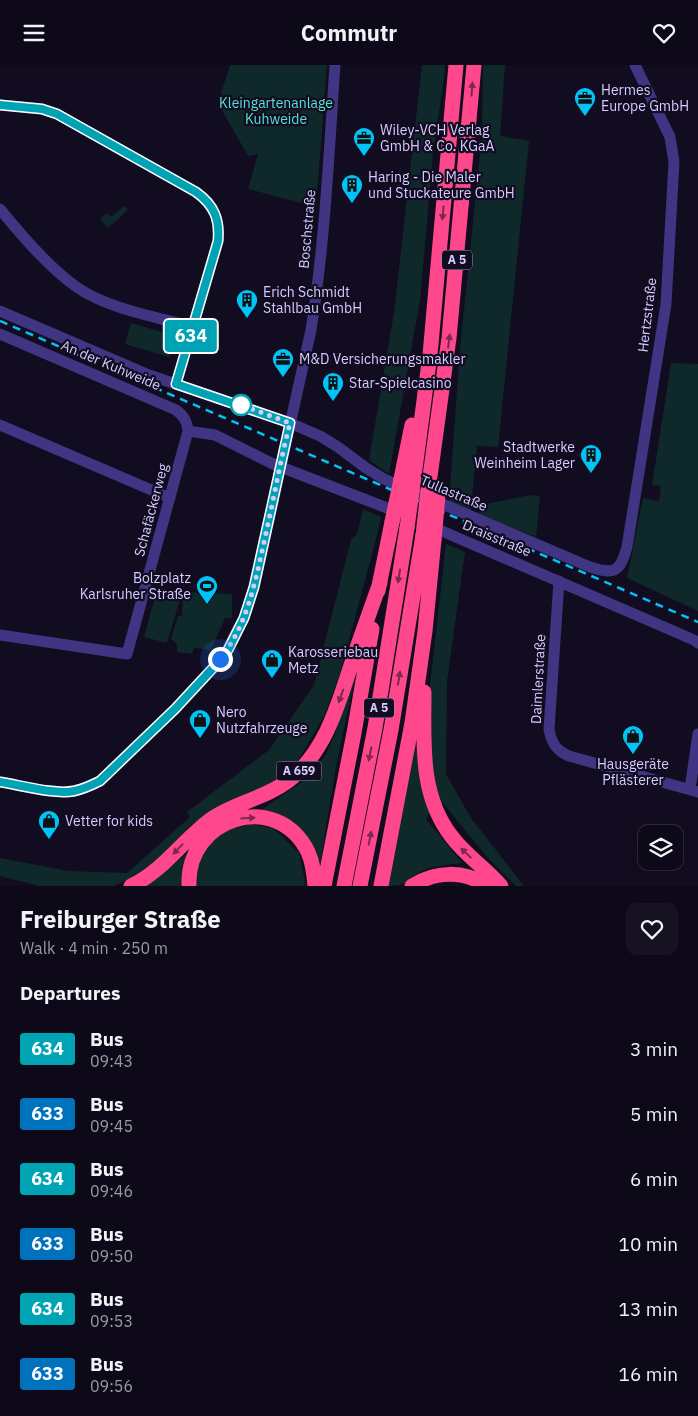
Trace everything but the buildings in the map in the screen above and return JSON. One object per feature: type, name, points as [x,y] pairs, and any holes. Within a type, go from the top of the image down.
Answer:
[{"type":"highway","name":"A 5","points":[[344,886],[376,728],[407,528],[409,438],[430,355],[456,65]]},
{"type":"highway","name":"A 5","points":[[360,886],[428,537],[450,338],[474,65]]},
{"type":"highway","points":[[324,886],[392,522],[407,482]]},
{"type":"highway","name":"A 5","points":[[428,537],[424,749],[431,799],[452,837],[501,886]]},
{"type":"highway","name":"A 659","points":[[131,886],[163,864],[195,832],[213,818],[277,788],[305,764],[320,744],[335,713],[380,583]]},
{"type":"highway","name":"A 5","points":[[381,886],[412,723],[425,631]]},
{"type":"highway","points":[[189,886],[192,861],[205,838],[226,822],[252,817],[278,823],[298,838],[311,859],[316,886]]},
{"type":"highway","points":[[412,886],[434,876],[451,874],[469,877],[487,886]]},
{"type":"street","name":"Boschstraße","points":[[0,782],[56,791],[73,791],[100,781],[175,709],[213,668],[228,650],[247,610],[254,587],[304,366],[317,291],[335,65]]},
{"type":"street","name":"Hertzstraße","points":[[615,571],[621,566],[627,547],[664,314],[674,162],[670,137],[635,65]]},
{"type":"street","points":[[0,105],[42,109],[57,114],[196,192],[204,198],[215,213],[219,230],[218,241],[176,384]]},
{"type":"street","points":[[0,209],[26,240],[78,288],[109,303],[193,327]]},
{"type":"street","name":"Tullastraße","points":[[0,311],[149,375],[290,423],[338,447],[384,479],[590,567],[604,571],[615,571]]},
{"type":"street","name":"An der Kuhweide","points":[[0,334],[176,410],[183,415],[187,422],[188,431]]},
{"type":"street","points":[[0,425],[170,498]]},
{"type":"street","points":[[188,431],[221,437],[280,468]]},
{"type":"street","name":"Schafäckerweg","points":[[0,635],[127,654],[188,431]]},
{"type":"street","name":"Draisstraße","points":[[280,468],[376,503],[698,643]]},
{"type":"street","name":"Daimlerstraße","points":[[559,581],[549,729],[550,739],[555,747],[563,754],[569,756],[694,791]]},
{"type":"street","points":[[694,791],[698,734]]},
{"type":"green space","name":"Kleingartenanlage Kuhweide","points":[[230,65],[327,65],[316,207],[248,189],[258,154],[248,156],[218,103]]},
{"type":"green space","points":[[422,65],[445,65],[433,154],[420,300],[389,474],[369,460],[394,313]]},
{"type":"green space","points":[[483,65],[505,65],[500,136],[529,141],[498,447],[477,446],[472,496],[477,499],[470,511],[449,502],[460,349],[482,135]]},
{"type":"green space","points":[[124,206],[128,210],[108,228],[100,219],[107,213],[111,217]]},
{"type":"green space","points":[[131,323],[175,336],[169,357],[125,344]]},
{"type":"green space","points":[[671,363],[698,364],[698,611],[627,578],[643,498],[659,501],[661,486],[652,485]]},
{"type":"green space","points":[[531,495],[540,496],[536,537],[479,514],[479,510],[486,504]]},
{"type":"green space","points":[[363,509],[381,517],[376,539],[339,677],[324,716],[295,766],[274,783],[218,807],[191,825],[151,864],[129,879],[114,886],[39,886],[0,876],[0,858],[68,871],[127,873],[190,817],[187,812],[269,750],[314,685],[351,540],[357,534]]},
{"type":"green space","points":[[446,544],[465,552],[447,681],[446,774],[471,818],[524,886],[516,886],[487,857],[438,797],[426,819],[462,863],[428,868],[402,884],[386,886],[420,714],[432,767],[429,695]]},
{"type":"green space","points":[[157,590],[181,596],[167,643],[144,637]]},
{"type":"green space","points":[[183,592],[232,594],[232,618],[225,618],[211,650],[194,648],[192,654],[177,652],[177,644],[171,639],[178,616],[182,616]]},
{"type":"green space","points":[[361,650],[336,766],[319,871],[307,838],[294,822],[261,810],[302,782],[325,756],[335,734]]},
{"type":"green space","points":[[250,824],[273,828],[299,853],[306,886],[197,886],[195,881],[203,851],[222,832]]},
{"type":"green space","points":[[188,853],[180,886],[147,886]]},
{"type":"railway","points":[[0,321],[698,622]]},
{"type":"bus line","name":"634","points":[[0,105],[42,109],[73,121],[204,198],[215,213],[219,230],[218,241],[176,384],[249,407],[290,423],[254,587],[244,618],[228,650],[175,709],[100,781],[73,791],[56,791],[0,782]]},
{"type":"place","name":"Hermes Europe GmbH","points":[[585,117]]},
{"type":"place","name":"Wiley-VCH Verlag GmbH & Co. KGaA","points":[[364,157]]},
{"type":"place","name":"Haring - Die Maler und Stuckateure GmbH","points":[[352,204]]},
{"type":"place","name":"Erich Schmidt Stahlbau GmbH","points":[[247,319]]},
{"type":"place","name":"M&D Versicherungsmakler","points":[[283,378]]},
{"type":"place","name":"Star-Spielcasino","points":[[333,402]]},
{"type":"place","name":"Stadtwerke Weinheim Lager","points":[[591,474]]},
{"type":"place","name":"Bolzplatz Karlsruher Straße","points":[[207,605]]},
{"type":"place","name":"Karosseriebau Metz","points":[[272,679]]},
{"type":"place","name":"Nero Nutzfahrzeuge","points":[[200,739]]},
{"type":"place","name":"Hausgeräte Pflästerer","points":[[633,755]]},
{"type":"place","name":"Vetter for kids","points":[[49,840]]},
{"type":"route","points":[[220,659],[228,650],[244,618],[254,587],[290,423],[241,405]]}]
